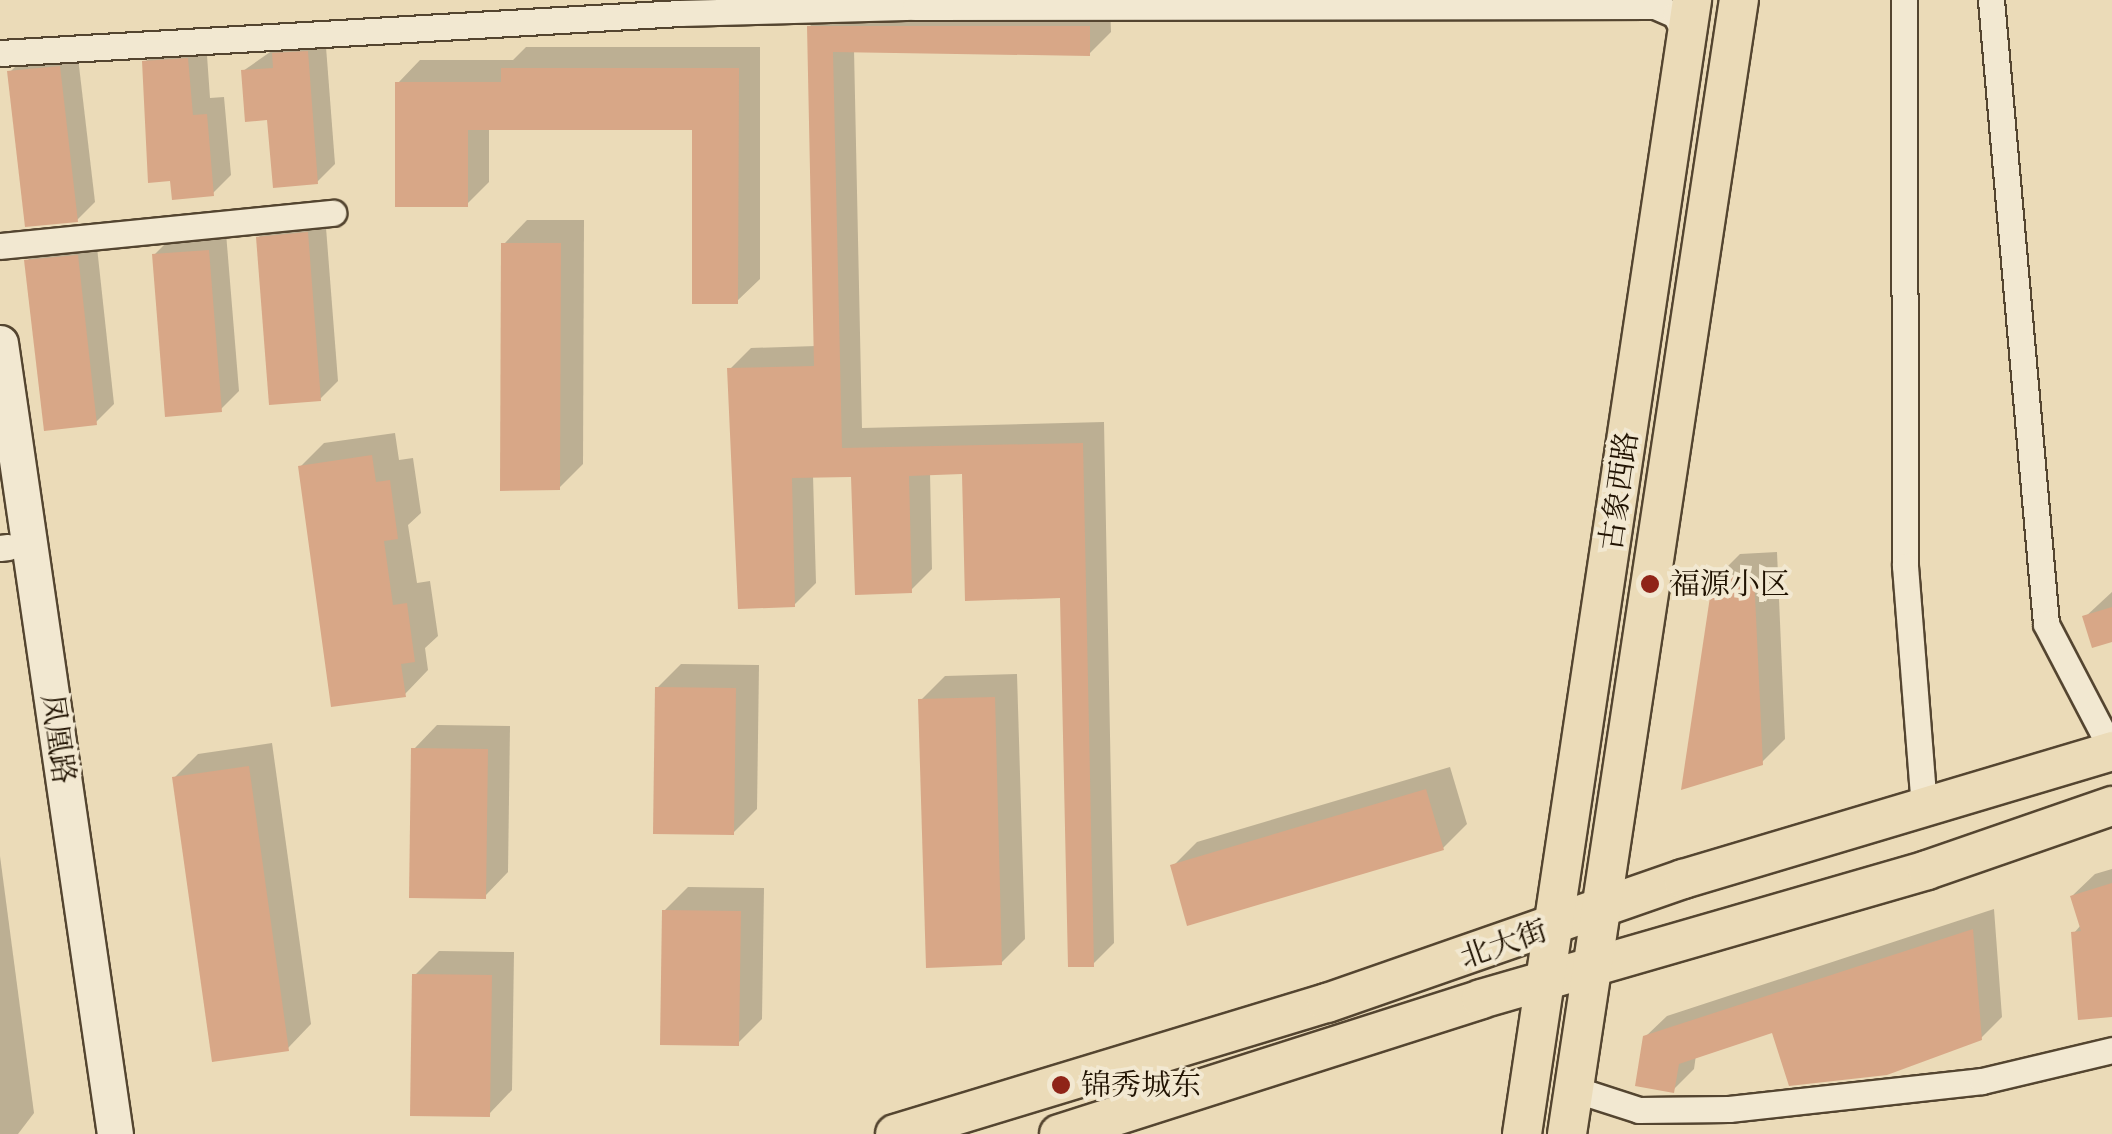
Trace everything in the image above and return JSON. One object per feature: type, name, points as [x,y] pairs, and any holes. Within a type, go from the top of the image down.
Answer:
[{"type":"main road","name":"古象西路","points":[[1566,1134],[1739,0]]},
{"type":"main road","name":"古象西路","points":[[1522,1134],[1689,18]]},
{"type":"main road","name":"北大街","points":[[895,1134],[1924,806],[2112,751]]},
{"type":"main road","name":"北大街","points":[[1059,1134],[1546,981],[1927,870],[2112,806]]},
{"type":"street","points":[[0,40],[646,0]]},
{"type":"street","points":[[1904,0],[1905,566],[1924,806]]},
{"type":"street","points":[[1991,0],[2046,624],[2112,751]]},
{"type":"street","points":[[0,53],[680,12],[915,7],[1655,6],[1689,18]]},
{"type":"street","points":[[0,246],[333,214]]},
{"type":"street","name":"凤凰路","points":[[0,343],[116,1134]]},
{"type":"street","name":"凤凰路","points":[[0,494],[4,547],[92,1134]]},
{"type":"street","points":[[1574,1089],[1639,1110],[1729,1110],[1982,1080],[2112,1050]]},
{"type":"building","points":[[807,26],[1090,26],[1090,56],[833,52],[842,448],[1083,443],[1094,967],[1068,967],[1060,598],[965,601],[962,474],[909,476],[912,593],[855,595],[851,477],[792,478],[795,607],[738,609],[727,368],[814,366]]},
{"type":"building","points":[[308,51],[318,184],[273,188],[267,120],[245,122],[241,70],[273,68],[272,53]]},
{"type":"building","points":[[188,58],[193,115],[207,114],[214,196],[172,200],[170,181],[148,183],[142,61]]},
{"type":"building","points":[[60,66],[78,222],[25,227],[7,71]]},
{"type":"building","points":[[501,68],[739,68],[738,304],[692,304],[692,130],[468,130],[468,207],[395,207],[395,82],[501,82]]},
{"type":"building","points":[[308,232],[321,401],[269,405],[256,237]]},
{"type":"building","points":[[501,243],[561,243],[560,490],[500,491]]},
{"type":"building","points":[[209,250],[222,412],[165,417],[152,254]]},
{"type":"building","points":[[78,255],[97,425],[44,431],[24,260]]},
{"type":"building","points":[[372,455],[376,482],[390,480],[398,539],[384,541],[393,605],[407,603],[415,662],[401,664],[406,697],[331,707],[298,466]]},
{"type":"building","points":[[1754,575],[1763,765],[1681,790],[1713,577]]},
{"type":"building","points":[[2112,607],[2112,642],[2092,648],[2082,616]]},
{"type":"building","points":[[655,687],[736,688],[734,835],[653,834]]},
{"type":"building","points":[[995,697],[1002,965],[926,968],[918,699]]},
{"type":"building","points":[[411,748],[488,749],[486,899],[409,898]]},
{"type":"building","points":[[249,766],[289,1051],[212,1062],[172,777]]},
{"type":"building","points":[[1426,789],[1444,850],[1187,926],[1170,865]]},
{"type":"building","points":[[2112,883],[2112,1017],[2078,1020],[2071,932],[2081,931],[2070,896]]},
{"type":"building","points":[[662,910],[741,911],[739,1046],[660,1045]]},
{"type":"building","points":[[1973,929],[1982,1040],[1887,1075],[1789,1086],[1772,1033],[1679,1064],[1674,1093],[1635,1086],[1643,1036]]},
{"type":"building","points":[[412,974],[492,975],[490,1117],[410,1116]]},
{"type":"place","name":"福源小区","points":[[1650,584]]},
{"type":"place","name":"锦秀城东","points":[[1061,1085]]}]
